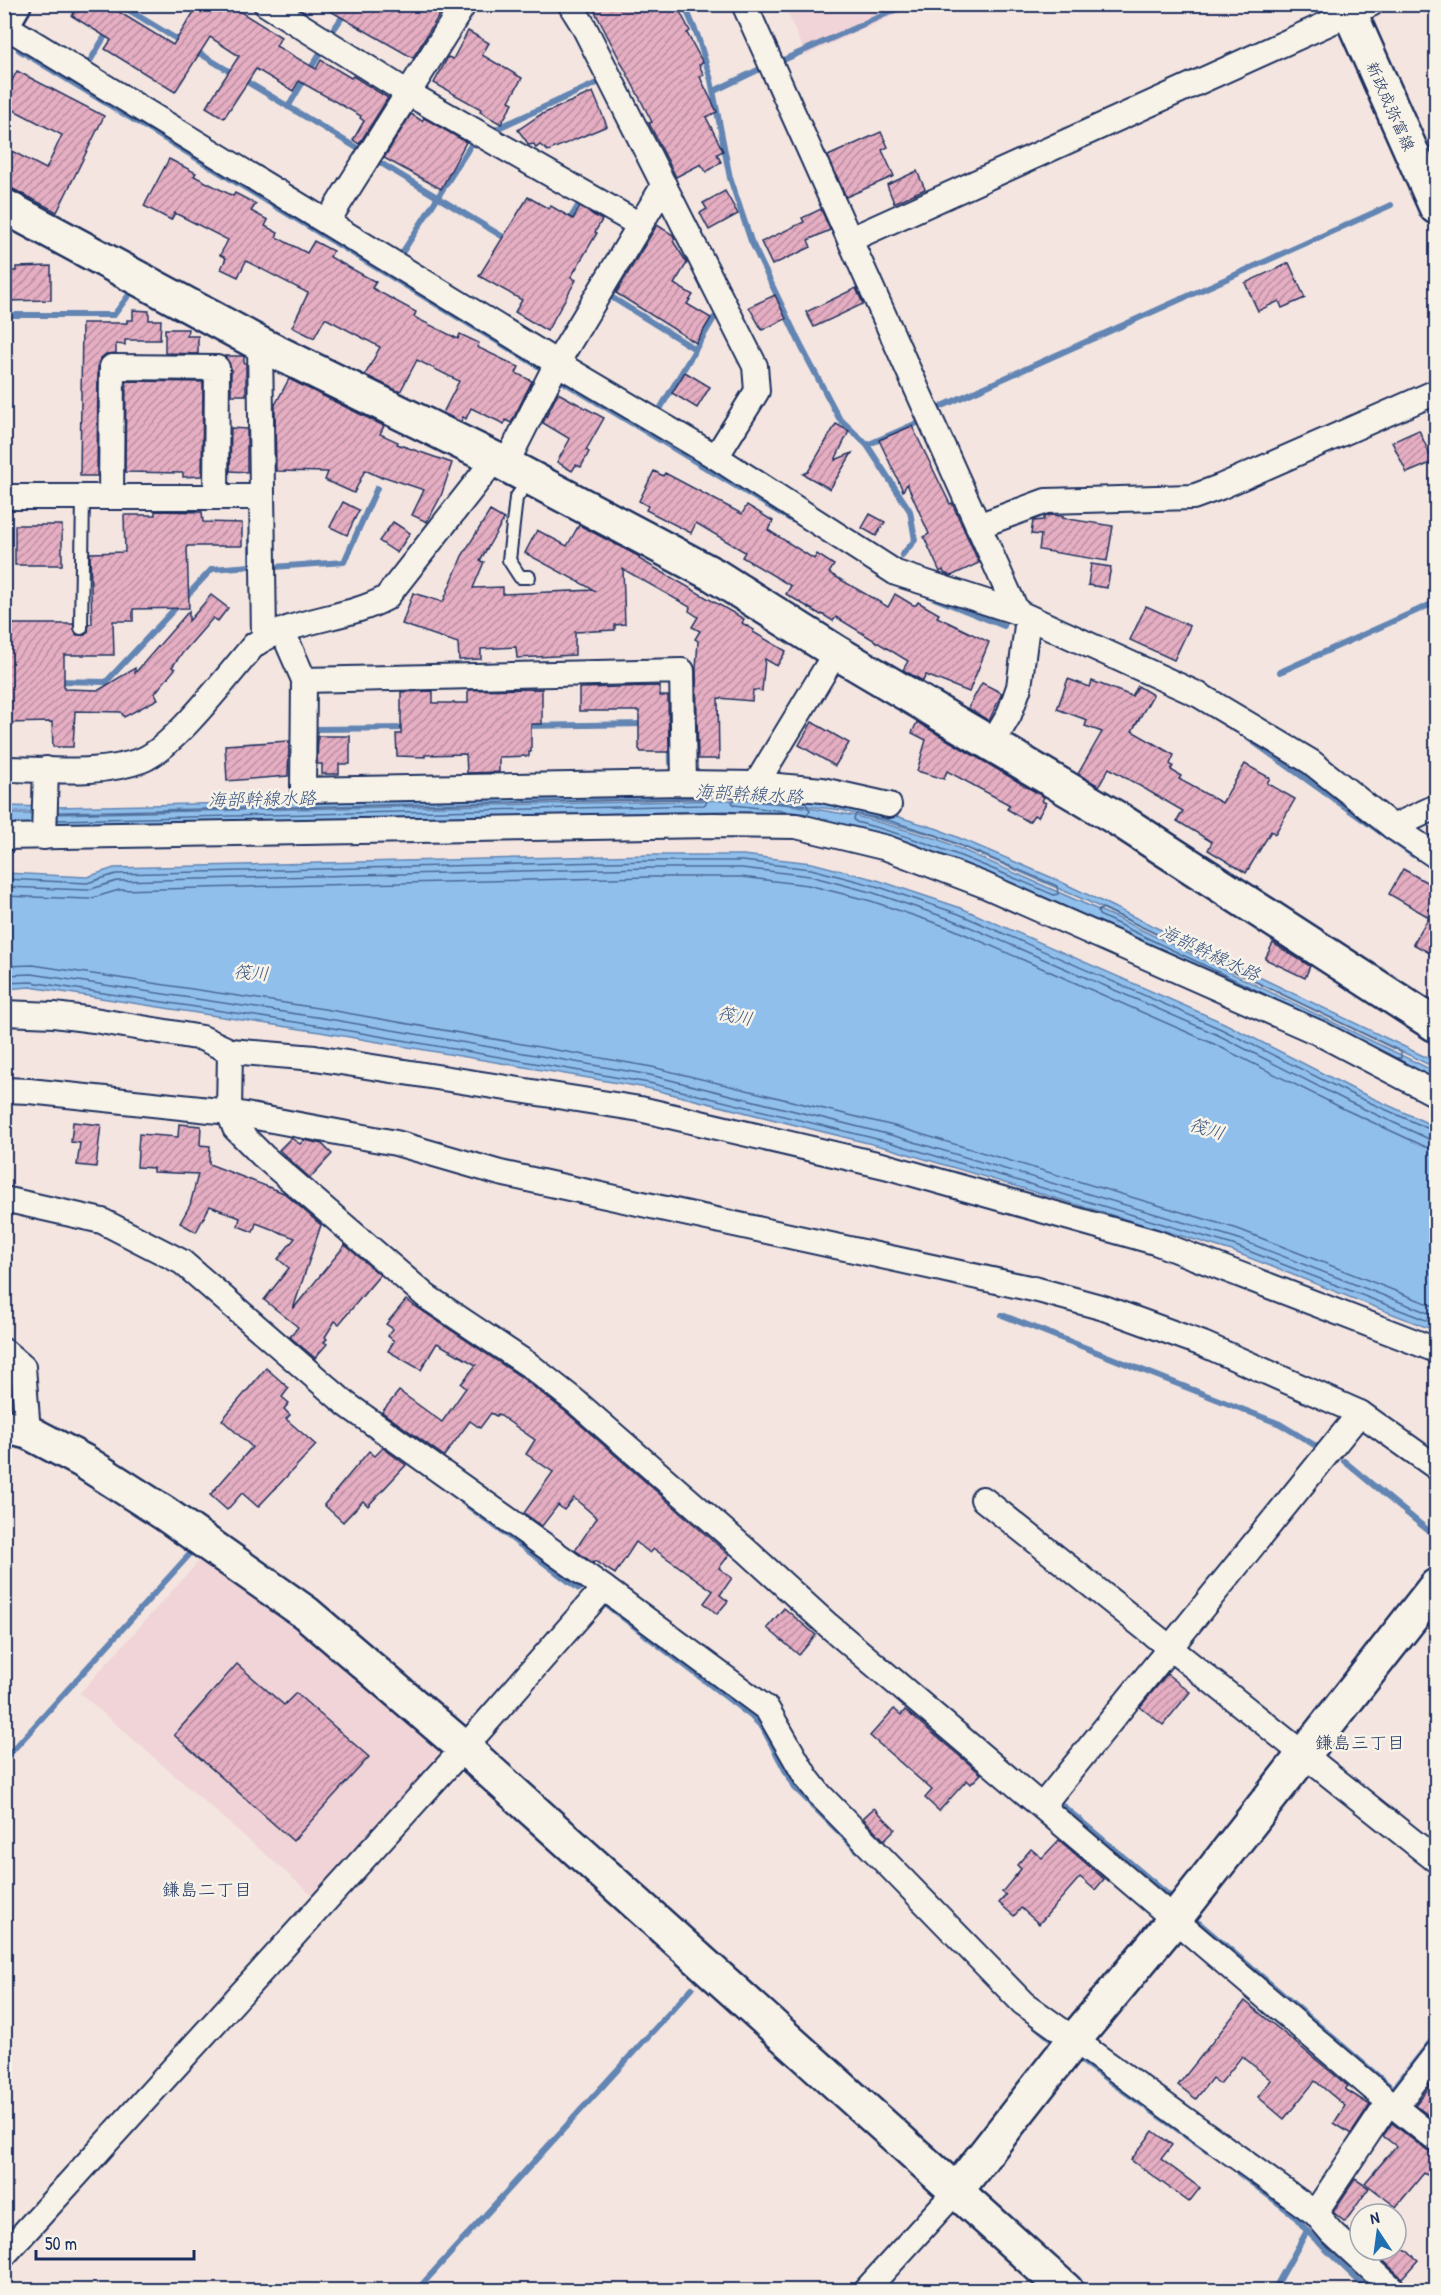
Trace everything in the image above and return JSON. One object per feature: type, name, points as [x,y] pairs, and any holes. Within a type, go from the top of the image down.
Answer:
[{"type":"street","points":[[14,4],[4,23],[327,222],[553,371],[716,457],[896,573],[1023,615],[1199,695],[1311,762],[1393,827],[1437,856]]},
{"type":"street","points":[[266,4],[408,93],[639,225]]},
{"type":"street","points":[[327,222],[464,4]]},
{"type":"street","points":[[570,4],[583,25],[755,366],[757,391],[716,457]]},
{"type":"street","points":[[744,4],[978,526],[1023,615],[1019,687],[1009,715],[992,744]]},
{"type":"street","points":[[851,239],[1355,8]]},
{"type":"street","name":"新政成弥富線","points":[[1355,8],[1437,207]]},
{"type":"street","points":[[4,769],[107,769],[144,759],[171,740],[254,645],[273,635],[317,620],[372,606],[386,598],[395,590],[460,501],[511,467],[553,371],[663,185]]},
{"type":"street","points":[[4,206],[260,344],[511,467],[714,575],[837,652],[1118,819],[1437,1025]]},
{"type":"street","points":[[260,344],[262,497],[273,635],[304,680],[303,790],[684,783],[756,784],[822,790],[889,805]]},
{"type":"street","points":[[111,497],[112,367],[123,367],[217,368],[216,497]]},
{"type":"street","points":[[978,526],[1046,501],[1193,497],[1437,392]]},
{"type":"street","points":[[4,497],[262,497]]},
{"type":"street","points":[[756,784],[837,652]]},
{"type":"street","points":[[304,680],[682,671],[684,783]]},
{"type":"street","points":[[44,833],[45,769]]},
{"type":"street","points":[[1393,827],[1437,807]]},
{"type":"street","points":[[4,837],[44,833],[796,826],[887,848],[984,885],[1319,1033],[1437,1094]]},
{"type":"street","points":[[4,1013],[54,1015],[148,1029],[202,1038],[230,1051],[315,1058],[640,1108],[885,1166],[1155,1242],[1437,1350]]},
{"type":"street","points":[[230,1051],[229,1112],[235,1128],[263,1156],[428,1297],[530,1365],[575,1401],[828,1625],[1392,2105],[1437,2140]]},
{"type":"street","points":[[4,1090],[229,1112],[396,1143],[500,1173],[1038,1290],[1104,1308],[1203,1344],[1360,1413],[1437,1467]]},
{"type":"street","points":[[4,1199],[102,1221],[182,1262],[346,1404],[604,1588],[767,1709],[806,1776],[820,1795],[1023,2003],[1315,2213],[1332,2233],[1394,2290]]},
{"type":"street","points":[[4,1351],[23,1367],[16,1429],[83,1461],[164,1513],[306,1613],[464,1748],[1066,2290]]},
{"type":"street","points":[[1042,1806],[1360,1413]]},
{"type":"street","points":[[983,1499],[1437,1860]]},
{"type":"street","points":[[866,2290],[956,2191],[1437,1587]]},
{"type":"street","points":[[4,2255],[464,1748],[604,1588]]},
{"type":"street","points":[[1315,2213],[1392,2105],[1437,2054]]},
{"type":"lane","points":[[511,467],[516,498],[509,560],[520,577],[529,577]]},
{"type":"lane","points":[[81,628],[83,497]]},
{"type":"shaded area","points":[[784,5],[917,5],[806,55]]},
{"type":"shaded area","points":[[199,1561],[292,1626],[447,1754],[318,1900],[80,1693]]},
{"type":"water","points":[[685,793],[796,797],[889,814],[938,829],[1055,879],[1436,1062],[1436,1068],[1085,900],[937,836],[841,810],[730,797],[5,812],[5,806],[56,807]]},
{"type":"water","points":[[736,800],[791,805],[856,816],[938,839],[1119,919],[1436,1072],[1436,1084],[1133,936],[957,860],[897,838],[842,825],[727,811],[53,826],[5,825],[5,814]]},
{"type":"water","name":"筏川","points":[[649,855],[743,855],[812,863],[877,880],[961,908],[1224,1023],[1355,1090],[1436,1127],[1436,1331],[1232,1251],[888,1148],[647,1088],[320,1032],[30,987],[5,989],[5,873],[87,877],[114,868]]},
{"type":"building","points":[[79,4],[106,4],[173,45],[199,4],[228,4],[281,37],[276,46],[316,69],[321,60],[351,78],[353,76],[388,98],[359,144],[353,140],[364,121],[360,118],[361,116],[299,81],[293,91],[256,69],[224,118],[206,107],[239,56],[210,37],[175,92],[105,49],[111,40],[72,16]]},
{"type":"building","points":[[318,4],[446,4],[413,58]]},
{"type":"building","points":[[591,4],[676,4],[690,31],[687,33],[703,63],[699,65],[704,75],[700,77],[717,112],[706,117],[723,151],[717,154],[721,162],[706,172],[701,164],[676,177],[649,123],[652,122]]},
{"type":"building","points":[[468,31],[489,43],[482,55],[522,78],[509,101],[513,103],[501,124],[480,112],[481,109],[434,83],[448,57],[453,59]]},
{"type":"building","points":[[17,71],[104,116],[57,212],[13,189],[4,187],[4,147],[46,169],[62,135],[4,105],[4,96]]},
{"type":"building","points":[[593,92],[607,126],[548,151],[540,145],[536,148],[534,144],[529,145],[518,130],[540,115]]},
{"type":"building","points":[[411,114],[422,121],[424,118],[466,142],[441,189],[384,158]]},
{"type":"building","points":[[881,132],[888,147],[882,150],[894,176],[846,197],[828,156]]},
{"type":"building","points":[[169,159],[196,173],[194,176],[233,196],[235,193],[256,204],[251,211],[268,220],[265,226],[278,233],[276,237],[307,253],[314,241],[333,251],[330,257],[376,282],[372,288],[416,312],[414,317],[458,339],[460,334],[479,343],[477,347],[519,367],[516,373],[532,381],[511,423],[506,420],[504,424],[471,408],[466,419],[463,417],[461,422],[443,413],[459,381],[417,360],[400,392],[365,375],[380,347],[325,318],[314,338],[292,327],[308,293],[246,261],[238,277],[221,269],[226,258],[220,255],[228,240],[175,213],[171,220],[144,206]]},
{"type":"building","points":[[917,171],[925,189],[894,203],[887,185]]},
{"type":"building","points":[[725,191],[738,214],[709,230],[700,213],[707,209],[703,203]]},
{"type":"building","points":[[528,197],[549,209],[551,206],[573,219],[580,207],[602,220],[595,232],[597,233],[571,277],[576,280],[547,331],[515,312],[522,300],[479,276]]},
{"type":"building","points":[[821,209],[830,230],[808,240],[811,247],[772,265],[761,242],[804,222],[802,218]]},
{"type":"building","points":[[657,225],[673,235],[675,239],[673,241],[687,263],[674,284],[693,295],[687,304],[711,318],[696,343],[616,293]]},
{"type":"building","points":[[1289,263],[1305,298],[1282,308],[1279,301],[1258,311],[1245,283]]},
{"type":"building","points":[[51,266],[51,300],[4,301],[4,271],[16,271],[16,267]]},
{"type":"building","points":[[856,288],[863,304],[814,327],[806,312]]},
{"type":"building","points":[[775,295],[786,319],[762,330],[749,307]]},
{"type":"building","points":[[133,310],[149,311],[149,320],[161,320],[160,340],[125,340],[125,345],[116,344],[116,353],[106,354],[100,359],[97,476],[80,476],[82,323],[127,323],[127,320],[133,320]]},
{"type":"building","points":[[165,329],[188,329],[187,336],[198,336],[198,354],[165,353]]},
{"type":"building","points":[[225,356],[244,356],[246,395],[231,395],[231,368]]},
{"type":"building","points":[[685,372],[710,387],[697,408],[672,393]]},
{"type":"building","points":[[289,379],[384,426],[380,434],[398,442],[397,444],[452,463],[441,496],[427,522],[412,515],[424,490],[382,476],[382,478],[365,470],[354,493],[325,480],[328,472],[276,471],[275,405]]},
{"type":"building","points":[[126,381],[203,382],[202,476],[183,477],[183,473],[125,472]]},
{"type":"building","points":[[558,393],[604,418],[586,450],[589,452],[581,467],[576,465],[572,471],[557,462],[570,439],[543,423]]},
{"type":"building","points":[[836,424],[849,431],[835,460],[852,453],[830,489],[803,474],[808,472]]},
{"type":"building","points":[[912,426],[950,504],[952,503],[979,563],[951,576],[943,570],[940,572],[924,537],[929,534],[907,484],[903,491],[879,440]]},
{"type":"building","points":[[231,428],[247,429],[247,472],[230,471]]},
{"type":"building","points":[[1419,430],[1433,462],[1407,473],[1392,442]]},
{"type":"building","points":[[654,471],[663,476],[665,473],[742,514],[747,505],[773,521],[768,530],[814,559],[817,554],[834,565],[829,573],[888,607],[895,594],[913,605],[918,602],[939,614],[937,617],[989,642],[969,692],[926,675],[923,681],[903,670],[908,661],[836,617],[833,621],[786,594],[791,586],[742,557],[745,552],[696,523],[691,533],[646,510],[648,506],[639,501]]},
{"type":"building","points":[[343,502],[359,510],[347,535],[330,527]]},
{"type":"building","points":[[155,511],[202,512],[203,522],[242,523],[242,546],[187,546],[189,608],[133,609],[133,621],[113,621],[114,655],[64,655],[64,689],[99,690],[135,668],[135,673],[189,611],[189,621],[211,595],[228,608],[218,621],[213,618],[180,656],[172,667],[175,669],[155,693],[158,699],[124,717],[121,712],[75,711],[73,747],[53,747],[52,722],[4,723],[4,624],[73,624],[76,635],[85,635],[89,624],[92,624],[90,553],[125,552],[124,515],[155,515]]},
{"type":"building","points":[[490,511],[504,519],[480,561],[484,562],[473,588],[503,587],[503,594],[594,590],[525,553],[537,530],[567,546],[579,525],[640,557],[639,559],[744,619],[742,623],[754,630],[753,632],[786,651],[777,666],[765,659],[762,691],[753,690],[752,701],[718,698],[719,759],[698,759],[696,669],[698,641],[695,639],[700,631],[692,627],[698,617],[689,611],[690,607],[623,569],[625,624],[615,625],[615,630],[575,632],[575,655],[517,658],[516,647],[481,649],[481,659],[459,660],[458,643],[402,624],[413,593],[443,602],[462,556]]},
{"type":"building","points":[[870,514],[885,522],[876,536],[862,528]]},
{"type":"building","points":[[1049,515],[1113,526],[1107,561],[1039,550],[1041,535],[1031,534],[1033,521],[1044,520],[1044,517]]},
{"type":"building","points":[[393,522],[410,533],[397,553],[379,541]]},
{"type":"building","points":[[15,525],[62,525],[62,565],[15,565]]},
{"type":"building","points":[[1091,564],[1111,567],[1107,588],[1088,585]]},
{"type":"building","points":[[1146,606],[1190,626],[1174,660],[1130,640]]},
{"type":"building","points":[[1068,679],[1090,687],[1092,681],[1132,696],[1138,686],[1153,695],[1132,731],[1174,755],[1170,764],[1173,766],[1171,770],[1181,776],[1179,779],[1222,803],[1245,764],[1270,778],[1267,783],[1295,799],[1275,834],[1271,831],[1246,873],[1208,850],[1212,842],[1177,821],[1183,811],[1109,768],[1099,786],[1078,774],[1102,732],[1085,726],[1087,720],[1057,709]]},
{"type":"building","points":[[982,683],[1002,693],[989,721],[968,708]]},
{"type":"building","points":[[660,686],[660,696],[668,696],[669,752],[641,752],[639,749],[639,711],[579,711],[579,688]]},
{"type":"building","points":[[542,689],[542,724],[531,724],[529,756],[499,757],[499,772],[467,773],[466,754],[425,755],[425,757],[397,756],[396,734],[401,734],[401,692],[433,691],[433,703],[468,703],[468,690]]},
{"type":"building","points":[[812,722],[849,743],[835,766],[799,745]]},
{"type":"building","points":[[917,722],[1044,797],[1042,801],[1046,803],[1038,817],[1034,815],[1029,822],[1007,809],[1010,805],[947,771],[944,779],[917,771],[926,740],[912,733]]},
{"type":"building","points":[[318,736],[350,736],[350,764],[339,764],[339,774],[322,774],[322,764],[317,764]]},
{"type":"building","points":[[289,741],[288,776],[227,781],[225,745]]},
{"type":"building","points":[[1403,869],[1437,888],[1437,957],[1413,944],[1429,917],[1389,894]]},
{"type":"building","points":[[1273,943],[1310,966],[1305,978],[1265,959]]},
{"type":"building","points":[[73,1122],[101,1125],[96,1167],[77,1165],[80,1143],[71,1142]]},
{"type":"building","points":[[179,1124],[201,1126],[200,1145],[210,1146],[209,1164],[284,1193],[321,1225],[293,1309],[345,1245],[380,1275],[339,1324],[335,1321],[325,1337],[327,1339],[324,1342],[327,1344],[315,1358],[290,1337],[298,1327],[264,1300],[289,1268],[278,1259],[295,1238],[256,1223],[253,1232],[238,1226],[240,1218],[210,1206],[196,1232],[180,1223],[190,1205],[198,1174],[153,1172],[153,1168],[137,1167],[139,1134],[178,1137]]},
{"type":"building","points":[[291,1138],[300,1144],[304,1140],[322,1144],[332,1154],[310,1178],[279,1150]]},
{"type":"building","points":[[406,1300],[521,1377],[566,1412],[729,1555],[719,1568],[732,1578],[720,1595],[728,1601],[717,1614],[704,1603],[713,1591],[654,1549],[650,1553],[636,1542],[615,1574],[595,1561],[593,1563],[575,1550],[597,1518],[574,1498],[564,1510],[558,1505],[542,1526],[524,1513],[553,1472],[526,1454],[535,1440],[498,1414],[496,1416],[491,1413],[480,1428],[470,1421],[444,1456],[382,1412],[399,1391],[442,1422],[466,1388],[461,1384],[476,1365],[437,1343],[421,1370],[388,1351],[394,1341],[388,1336],[393,1329],[386,1324]]},
{"type":"building","points":[[266,1368],[289,1388],[282,1397],[289,1403],[284,1409],[290,1415],[286,1419],[316,1445],[258,1507],[242,1493],[227,1510],[210,1495],[252,1447],[222,1420]]},
{"type":"building","points":[[383,1448],[406,1465],[368,1506],[363,1501],[343,1522],[324,1505],[369,1451],[375,1456]]},
{"type":"building","points":[[784,1608],[816,1635],[799,1655],[767,1628]]},
{"type":"building","points":[[237,1664],[284,1705],[296,1693],[369,1757],[293,1841],[174,1735]]},
{"type":"building","points":[[1167,1674],[1190,1692],[1163,1725],[1140,1707]]},
{"type":"building","points":[[894,1709],[901,1715],[905,1710],[981,1774],[971,1784],[967,1780],[939,1811],[925,1798],[932,1790],[870,1736]]},
{"type":"building","points":[[874,1808],[895,1829],[884,1840],[863,1818]]},
{"type":"building","points":[[1059,1840],[1104,1879],[1095,1890],[1080,1877],[1039,1924],[1021,1908],[1014,1916],[999,1903],[1006,1895],[1002,1892],[1021,1869],[1017,1865],[1031,1849],[1042,1858]]},
{"type":"building","points":[[1245,2001],[1348,2086],[1345,2089],[1370,2105],[1351,2134],[1334,2123],[1345,2106],[1315,2081],[1284,2119],[1258,2097],[1271,2080],[1242,2056],[1220,2084],[1212,2078],[1196,2099],[1178,2085]]},
{"type":"building","points":[[1437,2077],[1437,2122],[1415,2105]]},
{"type":"building","points":[[1392,2123],[1427,2151],[1437,2154],[1437,2181],[1424,2173],[1400,2202],[1390,2202],[1365,2183],[1396,2146],[1383,2136]]},
{"type":"building","points":[[1153,2131],[1172,2145],[1161,2159],[1200,2188],[1189,2202],[1131,2160]]},
{"type":"building","points":[[1355,2179],[1369,2188],[1359,2202],[1348,2202],[1348,2218],[1345,2222],[1333,2212]]},
{"type":"building","points":[[1408,2252],[1418,2260],[1402,2278],[1385,2262],[1408,2262]]},
{"type":"waterway","points":[[684,4],[698,37],[711,80],[730,178],[751,241],[802,348],[839,418],[867,445],[910,511],[915,540],[902,555]]},
{"type":"waterway","points":[[781,61],[908,4]]},
{"type":"waterway","points":[[122,6],[183,43]]},
{"type":"waterway","points":[[332,32],[345,13]]},
{"type":"waterway","points":[[90,61],[108,31]]},
{"type":"waterway","points":[[19,50],[546,371]]},
{"type":"waterway","points":[[194,50],[357,148]]},
{"type":"waterway","points":[[288,107],[320,53]]},
{"type":"waterway","points":[[714,91],[760,69]]},
{"type":"waterway","points":[[496,129],[599,82]]},
{"type":"waterway","points":[[402,253],[471,145]]},
{"type":"waterway","points":[[379,162],[510,241]]},
{"type":"waterway","points":[[567,224],[581,201]]},
{"type":"waterway","points":[[938,408],[1391,205]]},
{"type":"waterway","points":[[4,315],[114,315],[134,288]]},
{"type":"waterway","points":[[608,295],[695,349]]},
{"type":"waterway","points":[[660,409],[714,318]]},
{"type":"waterway","points":[[557,378],[792,520]]},
{"type":"waterway","points":[[867,445],[924,420]]},
{"type":"waterway","points":[[273,567],[344,562],[377,488]]},
{"type":"waterway","points":[[56,681],[106,682],[212,569],[251,566],[251,535]]},
{"type":"waterway","points":[[929,596],[1004,626]]},
{"type":"waterway","points":[[1280,672],[1436,602]]},
{"type":"waterway","points":[[524,726],[646,724]]},
{"type":"waterway","points":[[662,724],[670,724],[671,763]]},
{"type":"waterway","points":[[313,729],[409,728]]},
{"type":"waterway","points":[[1248,738],[1413,855]]},
{"type":"waterway","points":[[1002,1315],[1280,1424],[1316,1446]]},
{"type":"waterway","points":[[1344,1461],[1436,1537]]},
{"type":"waterway","points":[[463,1502],[579,1589]]},
{"type":"waterway","points":[[4,1760],[189,1555]]},
{"type":"waterway","points":[[608,1606],[751,1716],[763,1728],[794,1787],[857,1850]]},
{"type":"waterway","points":[[1056,1800],[1172,1898]]},
{"type":"waterway","points":[[1199,1923],[1393,2089],[1436,2035]]},
{"type":"waterway","points":[[417,2290],[692,1988]]},
{"type":"waterway","points":[[1033,2024],[1050,2038]]},
{"type":"waterway","points":[[1083,2062],[1207,2150]]},
{"type":"waterway","points":[[1239,2173],[1294,2215],[1307,2231],[1368,2290]]},
{"type":"waterway","points":[[1274,2290],[1307,2231]]},
{"type":"district","name":"鎌島三丁目","points":[[1360,1743]]},
{"type":"district","name":"鎌島二丁目","points":[[207,1890]]},
{"type":"water label","name":"海部幹線水路","points":[[749,794]]},
{"type":"water label","name":"海部幹線水路","points":[[262,799]]},
{"type":"water label","name":"海部幹線水路","points":[[1210,953]]}]
